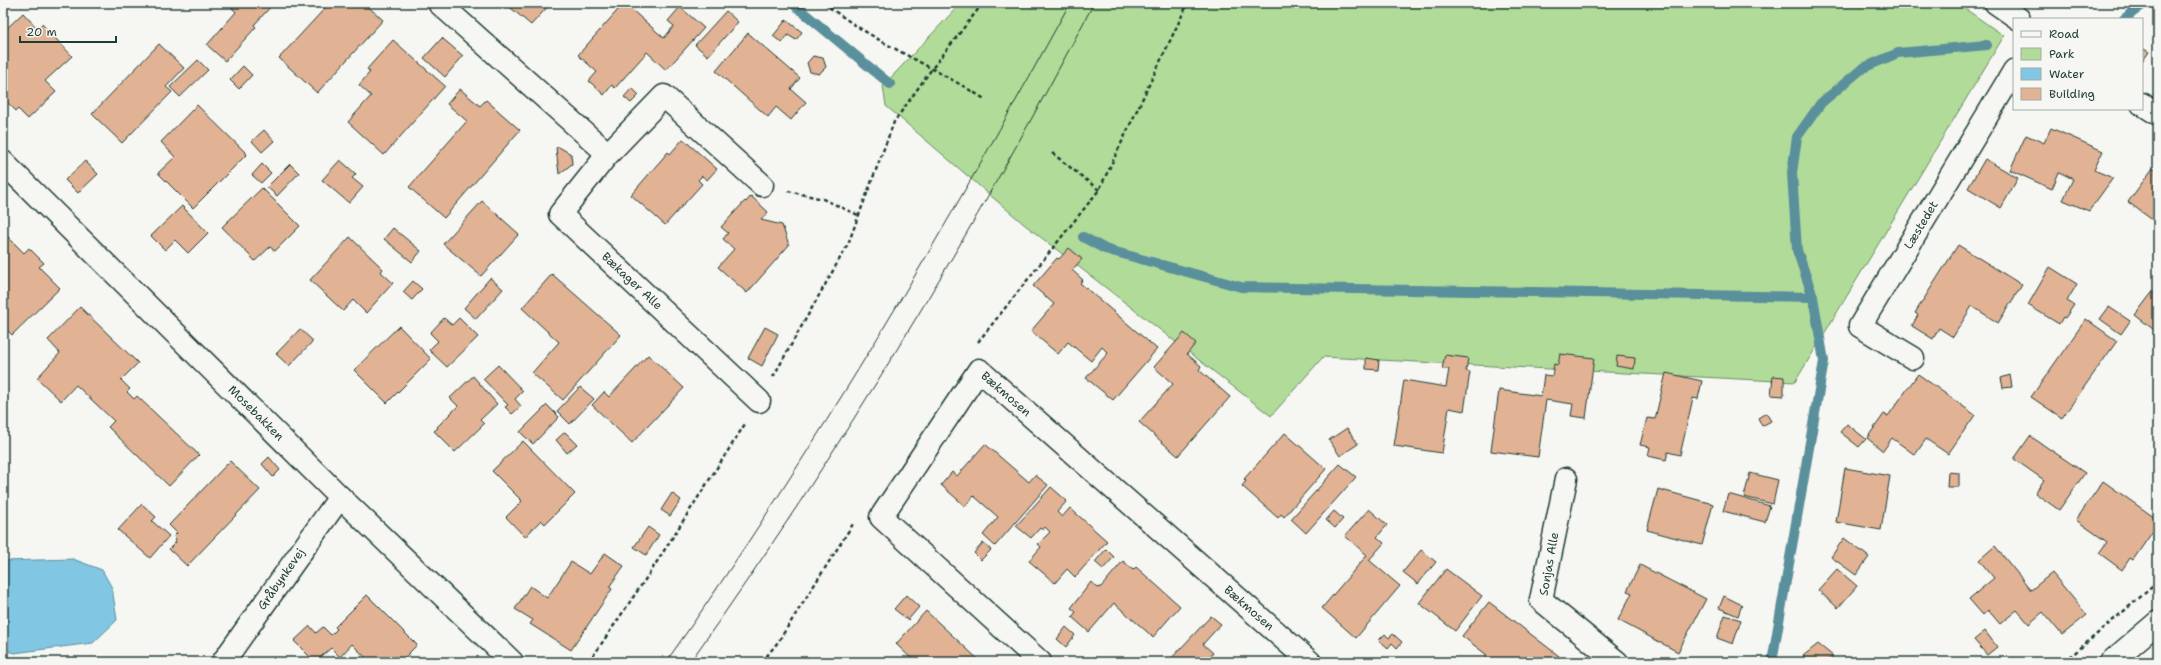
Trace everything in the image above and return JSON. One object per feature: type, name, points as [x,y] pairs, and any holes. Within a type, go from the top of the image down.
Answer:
[{"type":"street","points":[[439,3],[608,154]]},
{"type":"street","points":[[1996,3],[2017,18]]},
{"type":"street","name":"Læstedet","points":[[1913,358],[1860,326],[2013,73]]},
{"type":"street","name":"Bækager Alle","points":[[759,401],[560,214],[608,154],[664,96],[762,185]]},
{"type":"street","points":[[2143,105],[2158,114]]},
{"type":"street","name":"Mosebakken","points":[[3,162],[340,497],[512,662]]},
{"type":"street","name":"Bækmosen","points":[[1040,662],[881,517],[979,370],[1310,662]]},
{"type":"street","name":"Sonjas Alle","points":[[1566,479],[1541,600],[1617,662]]},
{"type":"street","name":"Gråbynkevej","points":[[223,662],[340,497]]},
{"type":"street","points":[[2111,662],[2158,622]]},
{"type":"path","points":[[824,3],[839,15],[931,70],[959,82],[986,100]]},
{"type":"path","points":[[590,662],[651,572],[759,401],[848,244],[894,122],[931,70],[983,3]]},
{"type":"path","points":[[975,347],[1099,190],[1188,3]]},
{"type":"path","points":[[1052,153],[1099,190]]},
{"type":"path","points":[[762,185],[823,199],[858,215]]},
{"type":"path","points":[[762,662],[778,642],[857,519]]},
{"type":"path","points":[[2064,662],[2158,582]]},
{"type":"green space","points":[[961,3],[1957,3],[2004,36],[1795,382],[1323,357],[1271,416],[1025,225],[886,106],[883,86]]},
{"type":"water","points":[[73,559],[102,570],[112,588],[117,620],[93,643],[14,653],[3,650],[3,561]]},
{"type":"building","points":[[227,3],[274,3],[254,25],[256,27],[225,61],[207,45],[236,12]]},
{"type":"building","points":[[322,3],[364,3],[383,20],[317,93],[279,58],[326,7]]},
{"type":"building","points":[[505,3],[551,3],[531,25]]},
{"type":"building","points":[[624,3],[664,38],[674,26],[668,21],[680,7],[704,28],[666,70],[647,52],[615,88],[612,85],[604,95],[589,81],[597,72],[578,55]]},
{"type":"building","points":[[726,11],[738,22],[708,56],[695,45]]},
{"type":"building","points":[[23,13],[37,28],[42,24],[72,56],[45,81],[56,92],[28,119],[18,109],[16,111],[3,98],[3,61],[6,58],[3,56],[3,32]]},
{"type":"building","points":[[786,20],[802,32],[796,40],[788,35],[782,43],[773,36]]},
{"type":"building","points":[[748,33],[800,78],[791,89],[806,102],[791,120],[776,107],[768,117],[716,71]]},
{"type":"building","points":[[442,38],[463,56],[445,77],[424,58]]},
{"type":"building","points":[[393,40],[445,86],[384,155],[348,122],[371,96],[359,85],[370,72],[367,69]]},
{"type":"building","points":[[159,44],[184,68],[166,87],[172,92],[122,143],[92,114]]},
{"type":"building","points":[[2143,49],[2149,52],[2143,61]]},
{"type":"building","points":[[813,56],[823,58],[826,67],[819,74],[810,72],[807,63]]},
{"type":"building","points":[[198,60],[208,70],[180,97],[170,87]]},
{"type":"building","points":[[243,66],[252,75],[239,89],[230,80]]},
{"type":"building","points":[[632,88],[639,95],[631,103],[624,97]]},
{"type":"building","points":[[460,89],[480,106],[486,100],[520,130],[444,218],[409,187],[467,121],[447,104]]},
{"type":"building","points":[[197,105],[247,154],[193,208],[158,173],[175,157],[161,142]]},
{"type":"building","points":[[2051,128],[2103,151],[2094,170],[2113,178],[2089,211],[2063,200],[2073,179],[2059,172],[2052,189],[2010,170],[2026,135],[2044,143]]},
{"type":"building","points":[[264,130],[274,141],[262,152],[252,141]]},
{"type":"building","points":[[683,139],[717,169],[707,180],[702,176],[698,180],[702,184],[665,225],[631,195],[668,152],[670,154]]},
{"type":"building","points":[[559,147],[571,154],[572,164],[559,174],[556,148]]},
{"type":"building","points":[[1985,159],[2018,178],[2001,208],[1968,188]]},
{"type":"building","points":[[340,160],[356,174],[352,178],[363,187],[349,203],[322,180]]},
{"type":"building","points":[[85,161],[98,174],[78,193],[65,180]]},
{"type":"building","points":[[262,164],[271,173],[261,183],[252,175]]},
{"type":"building","points":[[290,164],[299,173],[277,196],[267,187]]},
{"type":"building","points":[[2153,168],[2158,172],[2158,224],[2128,202]]},
{"type":"building","points":[[262,188],[300,226],[275,251],[270,247],[255,261],[222,227]]},
{"type":"building","points":[[751,196],[768,212],[761,220],[782,225],[789,245],[747,293],[718,267],[734,249],[723,239],[728,233],[721,227]]},
{"type":"building","points":[[482,201],[519,234],[481,276],[443,244]]},
{"type":"building","points":[[182,206],[208,233],[188,253],[175,240],[165,250],[151,236]]},
{"type":"building","points":[[393,228],[421,251],[412,262],[384,239]]},
{"type":"building","points":[[3,232],[24,253],[29,248],[44,263],[39,267],[60,288],[12,335],[3,326]]},
{"type":"building","points":[[350,237],[383,269],[381,272],[393,283],[366,313],[353,300],[343,311],[310,280]]},
{"type":"building","points":[[1958,245],[2022,285],[1998,323],[1972,306],[1953,337],[1939,328],[1933,339],[1912,326],[1918,315],[1915,313]]},
{"type":"building","points":[[1069,248],[1082,259],[1072,270],[1083,280],[1080,283],[1157,349],[1113,400],[1086,378],[1108,353],[1102,347],[1091,361],[1068,342],[1058,354],[1031,331],[1054,304],[1033,286],[1057,258],[1059,259]]},
{"type":"building","points":[[2050,267],[2077,284],[2067,301],[2074,305],[2059,324],[2028,305]]},
{"type":"building","points":[[552,274],[621,335],[563,400],[532,373],[559,342],[522,308]]},
{"type":"building","points":[[490,278],[503,289],[476,319],[464,308]]},
{"type":"building","points":[[413,281],[422,289],[412,300],[403,292]]},
{"type":"building","points":[[2154,290],[2158,293],[2158,333],[2135,315]]},
{"type":"building","points":[[80,307],[138,363],[121,380],[130,389],[127,392],[134,399],[137,396],[199,455],[169,486],[108,427],[114,421],[76,385],[61,401],[37,378],[60,353],[48,340]]},
{"type":"building","points":[[2109,307],[2130,321],[2121,334],[2100,319]]},
{"type":"building","points":[[444,318],[452,325],[459,318],[478,337],[447,367],[429,350],[438,341],[430,333]]},
{"type":"building","points":[[2086,319],[2117,341],[2062,418],[2031,397]]},
{"type":"building","points":[[399,326],[431,359],[387,403],[354,370]]},
{"type":"building","points":[[765,327],[778,334],[762,366],[748,358]]},
{"type":"building","points":[[300,329],[313,341],[289,366],[276,354]]},
{"type":"building","points":[[1184,333],[1196,343],[1187,354],[1201,366],[1199,370],[1230,397],[1178,456],[1139,422],[1173,384],[1154,367]]},
{"type":"building","points":[[1560,354],[1594,358],[1586,418],[1571,416],[1573,404],[1546,400],[1538,457],[1491,451],[1499,390],[1541,396],[1544,375],[1552,376],[1554,364],[1558,365]]},
{"type":"building","points":[[648,355],[684,388],[632,443],[592,405],[604,392],[609,397]]},
{"type":"building","points":[[1445,355],[1468,358],[1466,371],[1470,372],[1464,411],[1449,408],[1442,453],[1394,446],[1404,380],[1446,387],[1449,369],[1442,369]]},
{"type":"building","points":[[1617,356],[1635,358],[1634,369],[1616,366]]},
{"type":"building","points":[[1366,358],[1379,360],[1378,370],[1366,369]]},
{"type":"building","points":[[498,365],[523,391],[515,399],[521,406],[512,414],[505,407],[508,405],[483,379]]},
{"type":"building","points":[[1666,373],[1702,381],[1698,399],[1693,398],[1680,455],[1668,452],[1666,460],[1648,456],[1650,447],[1640,445],[1647,418],[1655,419]]},
{"type":"building","points":[[1918,374],[1975,415],[1948,454],[1926,439],[1915,455],[1892,438],[1883,451],[1867,438],[1884,414],[1888,416]]},
{"type":"building","points":[[2010,375],[2012,387],[2003,388],[2001,378]]},
{"type":"building","points":[[473,376],[497,404],[480,420],[484,424],[455,452],[434,431],[458,406],[450,398]]},
{"type":"building","points":[[1773,376],[1784,377],[1784,396],[1771,395]]},
{"type":"building","points":[[580,387],[594,399],[570,424],[557,411]]},
{"type":"building","points":[[547,405],[559,417],[533,444],[520,432]]},
{"type":"building","points":[[1766,413],[1771,421],[1762,426],[1758,418]]},
{"type":"building","points":[[1847,424],[1866,439],[1859,447],[1840,432]]},
{"type":"building","points":[[1347,428],[1358,444],[1340,456],[1329,440]]},
{"type":"building","points":[[565,432],[577,444],[567,453],[556,440]]},
{"type":"building","points":[[1285,433],[1326,469],[1284,517],[1281,514],[1278,518],[1242,486],[1246,481],[1244,479]]},
{"type":"building","points":[[2030,436],[2085,473],[2059,510],[2035,493],[2044,480],[2014,459]]},
{"type":"building","points":[[523,441],[575,494],[545,524],[541,520],[525,537],[506,517],[522,501],[492,471]]},
{"type":"building","points":[[985,444],[1029,482],[1035,475],[1048,485],[995,546],[983,535],[998,517],[974,496],[965,506],[941,485],[952,472],[957,476]]},
{"type":"building","points":[[269,457],[280,470],[273,477],[262,464]]},
{"type":"building","points":[[230,461],[260,490],[187,566],[169,549],[176,542],[174,536],[177,533],[169,525]]},
{"type":"building","points":[[1340,464],[1356,477],[1306,533],[1291,519]]},
{"type":"building","points":[[1845,468],[1890,476],[1881,530],[1836,522]]},
{"type":"building","points":[[1948,472],[1959,473],[1959,487],[1947,487]]},
{"type":"building","points":[[1750,473],[1778,480],[1773,504],[1744,497]]},
{"type":"building","points":[[2103,481],[2158,520],[2158,524],[2133,560],[2130,558],[2122,570],[2099,553],[2107,542],[2076,520]]},
{"type":"building","points":[[1051,487],[1067,501],[1057,512],[1062,517],[1070,508],[1107,541],[1075,577],[1067,569],[1055,583],[1029,561],[1041,547],[1038,544],[1050,532],[1045,527],[1043,530],[1040,528],[1031,538],[1016,526]]},
{"type":"building","points":[[1658,489],[1713,504],[1702,545],[1647,530]]},
{"type":"building","points":[[672,493],[681,500],[670,516],[661,510]]},
{"type":"building","points":[[1728,494],[1770,506],[1765,522],[1723,511]]},
{"type":"building","points":[[142,504],[156,517],[152,521],[169,536],[150,558],[118,530]]},
{"type":"building","points":[[1369,509],[1387,525],[1377,537],[1384,543],[1369,560],[1400,586],[1356,638],[1322,608],[1367,555],[1345,536]]},
{"type":"building","points":[[1334,511],[1343,519],[1335,528],[1326,520]]},
{"type":"building","points":[[648,527],[659,535],[646,555],[634,547]]},
{"type":"building","points":[[1844,538],[1869,557],[1856,575],[1831,557]]},
{"type":"building","points":[[983,543],[991,550],[981,560],[974,553]]},
{"type":"building","points":[[1995,546],[2031,590],[2052,573],[2087,615],[2062,635],[2043,612],[2029,624],[2017,610],[2000,624],[1988,610],[1983,615],[1969,599],[1994,578],[1979,560]]},
{"type":"building","points":[[1106,549],[1114,557],[1103,569],[1095,562]]},
{"type":"building","points":[[1421,550],[1436,562],[1418,584],[1403,572]]},
{"type":"building","points":[[605,553],[624,566],[609,587],[612,589],[571,650],[530,624],[533,620],[515,609],[530,586],[547,598],[571,562],[590,574]]},
{"type":"building","points":[[1123,561],[1133,570],[1136,567],[1180,606],[1153,637],[1114,603],[1089,632],[1072,617],[1076,612],[1071,608],[1091,582],[1098,588],[1101,587]]},
{"type":"building","points":[[1640,565],[1706,599],[1678,652],[1618,620],[1632,593],[1627,591]]},
{"type":"building","points":[[1446,569],[1482,596],[1455,631],[1419,603]]},
{"type":"building","points":[[1837,569],[1857,586],[1838,608],[1818,590]]},
{"type":"building","points":[[367,595],[417,645],[400,662],[370,662],[352,644],[340,657],[331,648],[315,662],[294,641],[310,626],[316,633],[323,627],[331,635],[337,629],[335,627]]},
{"type":"building","points":[[906,595],[919,607],[908,620],[894,609]]},
{"type":"building","points":[[1724,596],[1742,605],[1738,616],[1719,608]]},
{"type":"building","points":[[1489,602],[1559,656],[1554,662],[1482,662],[1487,655],[1462,636]]},
{"type":"building","points":[[926,611],[981,662],[915,662],[896,644]]},
{"type":"building","points":[[1725,615],[1741,620],[1733,644],[1717,638]]},
{"type":"building","points":[[1211,616],[1221,624],[1203,644],[1213,653],[1206,662],[1168,662]]},
{"type":"building","points":[[1066,627],[1075,635],[1066,647],[1057,639]]},
{"type":"building","points":[[1985,631],[1997,647],[1987,655],[1974,640]]},
{"type":"building","points":[[1385,634],[1389,638],[1393,634],[1402,642],[1397,648],[1392,643],[1388,648],[1379,640]]},
{"type":"building","points":[[1818,644],[1833,656],[1825,662],[1808,662],[1803,656]]},
{"type":"waterway","points":[[792,3],[890,84]]},
{"type":"waterway","points":[[2125,18],[2145,3]]},
{"type":"waterway","points":[[1772,662],[1824,361],[1813,297],[1797,250],[1792,173],[1797,137],[1821,103],[1863,68],[1898,53],[1987,45]]},
{"type":"waterway","points":[[1083,237],[1105,249],[1241,287],[1813,297]]},
{"type":"tram line","points":[[666,662],[775,502],[827,420],[976,172],[1070,3]]},
{"type":"tram line","points":[[690,662],[746,583],[800,502],[903,339],[1001,173],[1094,3]]}]
